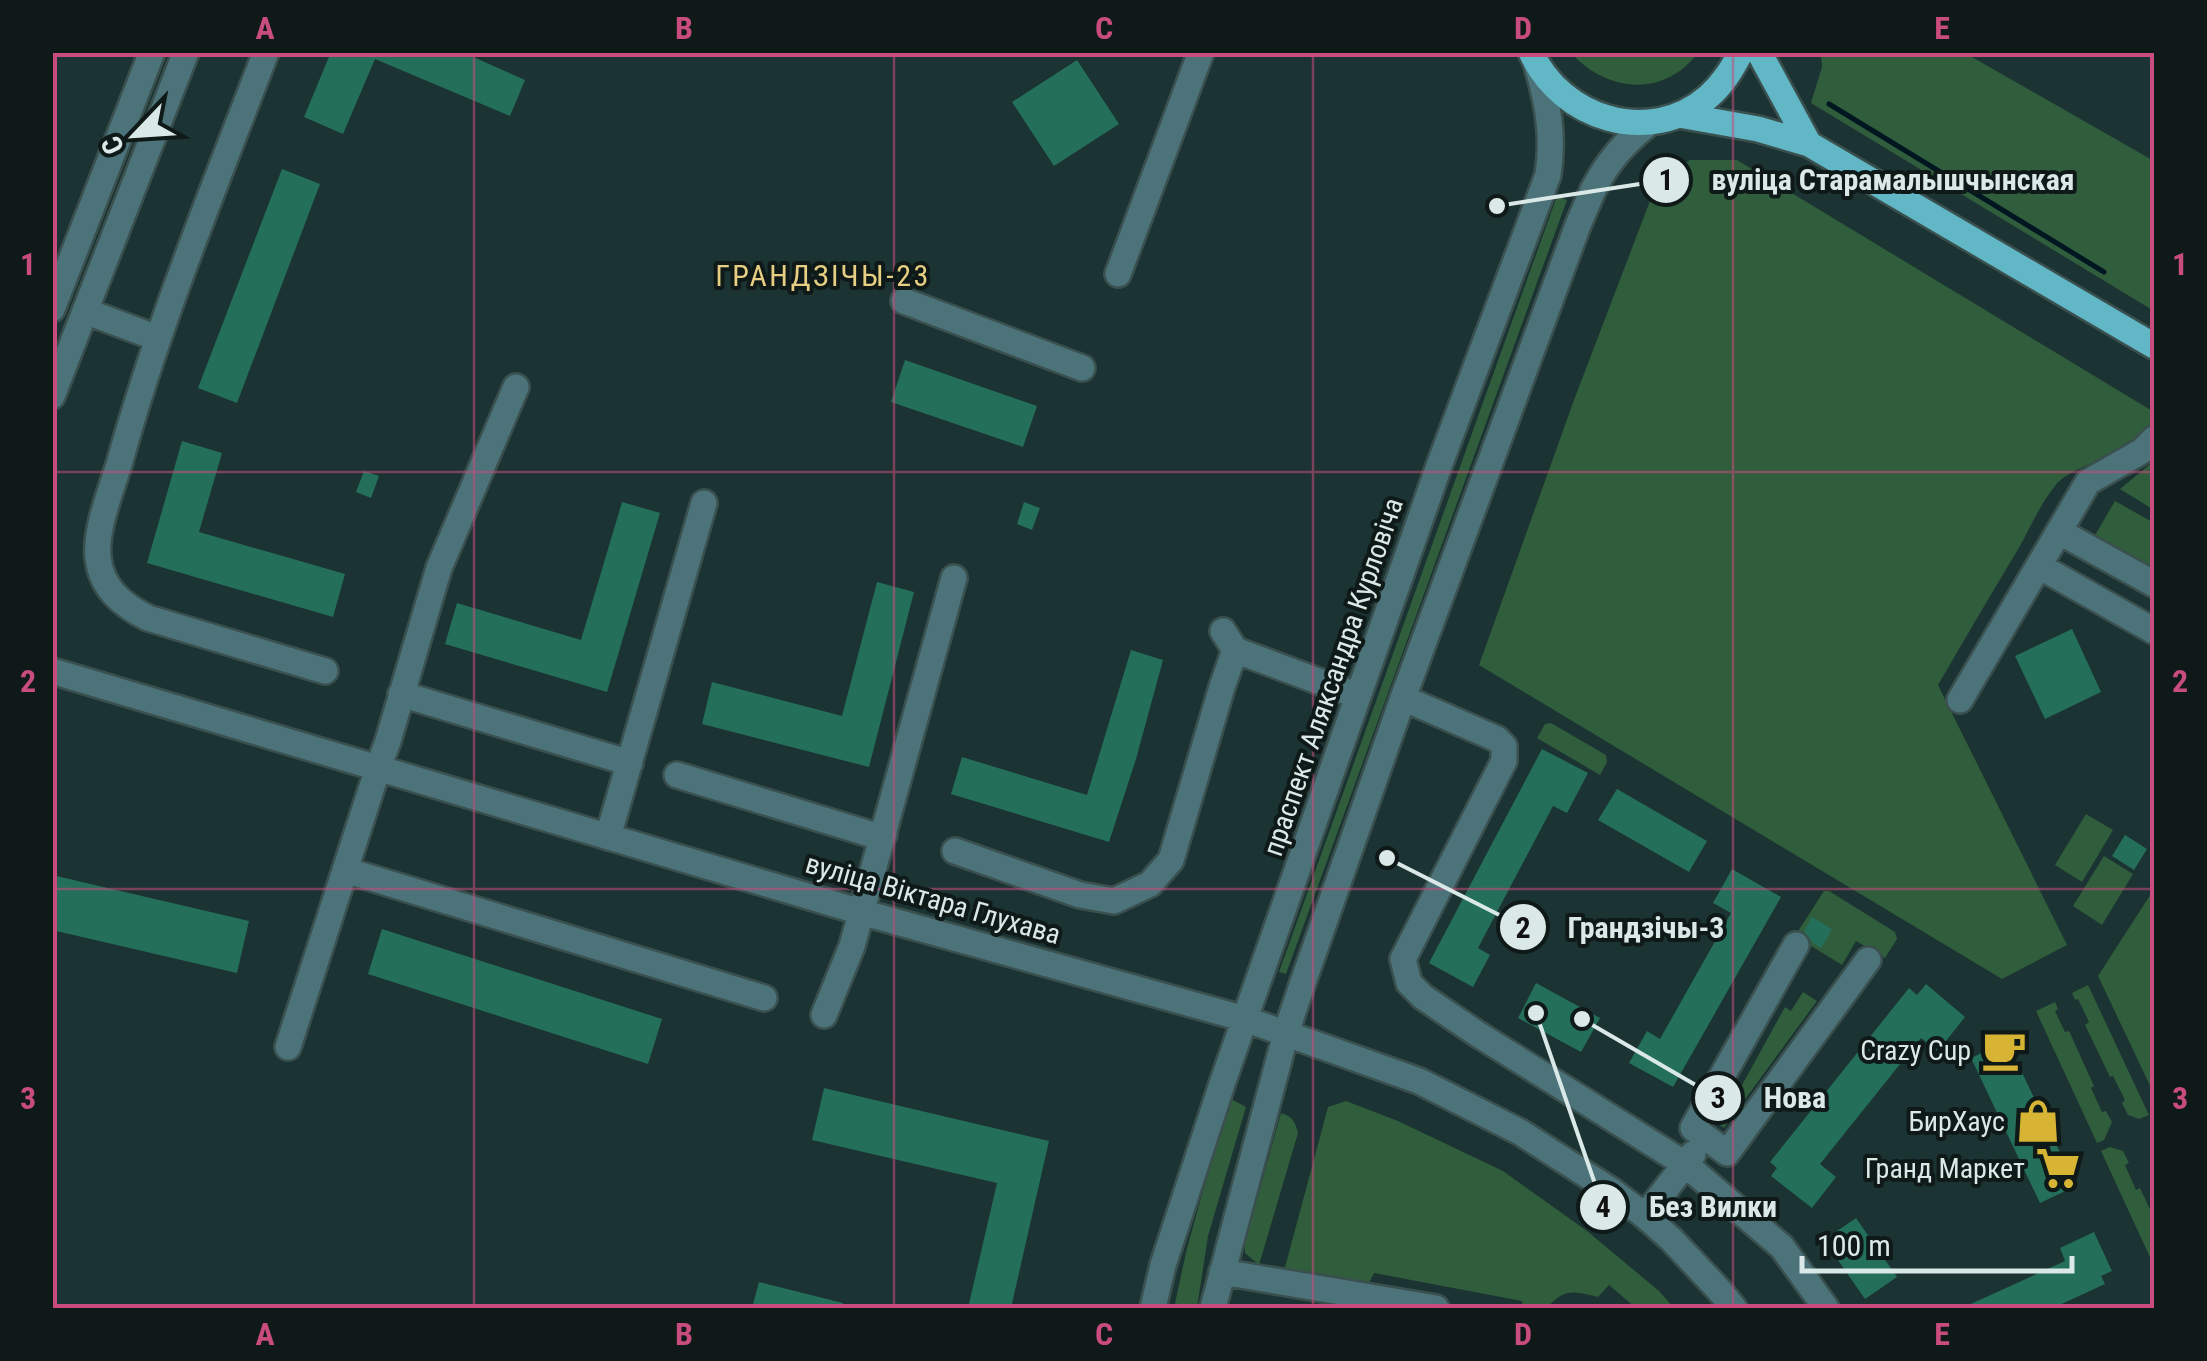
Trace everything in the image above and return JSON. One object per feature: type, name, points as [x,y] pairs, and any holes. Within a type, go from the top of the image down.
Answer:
[{"type":"main road","points":[[1534,59],[1560,94],[1587,112],[1612,121],[1650,122],[1679,115],[1707,98],[1729,74],[1740,52]]},
{"type":"main road","points":[[1759,52],[1809,144]]},
{"type":"main road","points":[[1679,115],[1742,125],[1809,144],[2154,346]]},
{"type":"street","points":[[52,310],[152,52]]},
{"type":"street","points":[[52,396],[186,52]]},
{"type":"street","points":[[266,52],[138,394],[100,532],[98,556],[114,596],[130,609],[148,618],[324,670]]},
{"type":"street","points":[[1118,274],[1194,55]]},
{"type":"street","name":"праспект Аляксандра Курловіча","points":[[1153,1308],[1245,1019],[1439,466],[1548,175],[1552,128],[1534,59]]},
{"type":"street","points":[[1214,1308],[1286,1033],[1404,698],[1578,226],[1610,159],[1650,122]]},
{"type":"street","points":[[904,301],[1082,368]]},
{"type":"street","points":[[85,312],[157,338]]},
{"type":"street","points":[[288,1047],[388,742],[439,568],[516,387]]},
{"type":"street","points":[[1960,700],[2088,482],[2142,451],[2154,439]]},
{"type":"street","points":[[608,837],[704,503]]},
{"type":"street","points":[[2060,532],[2154,584]]},
{"type":"street","points":[[2039,566],[2154,631]]},
{"type":"street","points":[[824,1015],[852,946],[954,578]]},
{"type":"street","points":[[955,850],[1080,895],[1114,900],[1150,884],[1171,860],[1222,687],[1229,641],[1358,696]]},
{"type":"street","name":"вуліца Віктара Глухава","points":[[52,671],[862,912],[1245,1019],[1419,1081],[1520,1132],[1646,1216],[1734,1308]]},
{"type":"street","points":[[401,694],[630,763]]},
{"type":"street","points":[[1404,698],[1504,746],[1504,761],[1402,959],[1409,983],[1423,998],[1476,1034],[1685,1164],[1782,1247],[1826,1308]]},
{"type":"street","points":[[678,776],[870,834],[884,834]]},
{"type":"street","points":[[346,870],[764,998]]},
{"type":"street","points":[[1796,945],[1692,1128],[1727,1154],[1868,960]]},
{"type":"street","points":[[1646,1216],[1705,1138]]},
{"type":"street","points":[[1222,1272],[1436,1308]]},
{"type":"green space","points":[[1571,53],[1699,53],[1667,78],[1638,85],[1595,73]]},
{"type":"green space","points":[[1821,53],[1965,53],[2154,161],[2154,311],[1811,103],[1822,67]]},
{"type":"green space","points":[[1690,160],[1737,160],[2154,412],[2151,427],[2142,438],[2080,468],[2055,486],[1938,685],[2067,945],[2002,979],[1479,665],[1658,180]]},
{"type":"green space","points":[[1557,196],[1567,200],[1286,974],[1279,972]]},
{"type":"green space","points":[[2154,461],[2154,510],[2120,489]]},
{"type":"green space","points":[[2115,501],[2154,523],[2154,571],[2094,537]]},
{"type":"green space","points":[[1551,723],[1606,755],[1600,775],[1537,738],[1545,724]]},
{"type":"green space","points":[[2086,814],[2113,830],[2082,882],[2055,865]]},
{"type":"green space","points":[[2104,856],[2133,874],[2102,925],[2073,906]]},
{"type":"green space","points":[[2154,889],[2154,1094],[2098,976]]},
{"type":"green space","points":[[1824,891],[1895,932],[1897,939],[1885,958],[1856,941],[1842,965],[1795,936]]},
{"type":"green space","points":[[2088,985],[2149,1115],[2139,1119],[2128,1115],[2122,1103],[2125,1100],[2085,1025],[2089,1022],[2072,993]]},
{"type":"green space","points":[[1803,992],[1817,1001],[1724,1128],[1720,1125],[1785,1007],[1791,1011]]},
{"type":"green space","points":[[2055,1002],[2055,1011],[2065,1032],[2069,1031],[2102,1112],[2106,1111],[2112,1122],[2104,1140],[2097,1143],[2036,1011]]},
{"type":"green space","points":[[1229,1098],[1246,1107],[1208,1236],[1197,1308],[1174,1308],[1187,1248]]},
{"type":"green space","points":[[1346,1101],[1503,1171],[1587,1231],[1674,1308],[1636,1308],[1609,1285],[1598,1297],[1570,1293],[1547,1308],[1523,1308],[1522,1301],[1374,1273],[1367,1287],[1284,1271],[1328,1107]]},
{"type":"green space","points":[[1281,1113],[1293,1120],[1298,1133],[1259,1265],[1245,1253],[1245,1243]]},
{"type":"green space","points":[[2110,1147],[2123,1151],[2136,1190],[2140,1188],[2154,1218],[2154,1266],[2101,1151]]},
{"type":"building","points":[[331,52],[462,52],[525,80],[510,116],[375,59],[343,134],[304,117]]},
{"type":"building","points":[[1077,60],[1119,124],[1054,166],[1012,102]]},
{"type":"building","points":[[282,169],[320,184],[237,403],[198,388]]},
{"type":"building","points":[[905,360],[1037,406],[1023,447],[891,402]]},
{"type":"building","points":[[182,441],[222,453],[199,532],[345,574],[333,617],[147,563]]},
{"type":"building","points":[[364,471],[379,476],[371,498],[356,492]]},
{"type":"building","points":[[622,502],[660,513],[607,692],[445,644],[457,603],[581,640]]},
{"type":"building","points":[[1024,502],[1040,508],[1032,530],[1017,524]]},
{"type":"building","points":[[877,582],[914,592],[869,767],[702,724],[712,682],[842,716]]},
{"type":"building","points":[[2072,629],[2101,692],[2045,719],[2015,656]]},
{"type":"building","points":[[1131,650],[1163,660],[1109,842],[951,794],[962,757],[1087,795]]},
{"type":"building","points":[[1542,749],[1588,773],[1567,813],[1553,806],[1478,948],[1490,955],[1473,987],[1429,963]]},
{"type":"building","points":[[1617,789],[1707,841],[1689,872],[1598,820]]},
{"type":"building","points":[[2125,835],[2147,849],[2134,870],[2112,856]]},
{"type":"building","points":[[1732,869],[1781,897],[1673,1087],[1629,1063],[1647,1031],[1660,1039],[1731,913],[1713,903]]},
{"type":"building","points":[[52,875],[249,921],[237,973],[52,930]]},
{"type":"building","points":[[1812,917],[1832,929],[1821,948],[1804,931]]},
{"type":"building","points":[[382,929],[662,1019],[648,1064],[368,974]]},
{"type":"building","points":[[1536,983],[1600,1018],[1581,1052],[1518,1018]]},
{"type":"building","points":[[1926,984],[1965,1017],[1938,1051],[1921,1038],[1820,1164],[1836,1177],[1812,1208],[1771,1176],[1777,1168],[1770,1162],[1909,988],[1917,995]]},
{"type":"building","points":[[2007,1041],[2076,1186],[2040,1203],[1971,1058]]},
{"type":"building","points":[[824,1088],[1049,1141],[1011,1308],[968,1308],[997,1183],[812,1140]]},
{"type":"building","points":[[1856,1218],[1897,1277],[1865,1299],[1824,1240]]},
{"type":"building","points":[[2094,1232],[2112,1271],[2101,1276],[2105,1284],[2053,1308],[1962,1308],[2065,1261],[2060,1248]]},
{"type":"building","points":[[759,1282],[843,1303],[842,1308],[752,1308]]},
{"type":"waterway","points":[[1829,104],[2104,272]]},
{"type":"place","name":"вуліца Старамалышчынская","points":[[1497,206]]},
{"type":"place","name":"Грандзічы-3","points":[[1387,858]]},
{"type":"place","name":"Без Вилки","points":[[1536,1013]]},
{"type":"place","name":"Нова","points":[[1582,1019]]},
{"type":"place","name":"Crazy Cup","points":[[2004,1050]]},
{"type":"place","name":"БирХаус","points":[[2038,1121]]},
{"type":"place","name":"Гранд Маркет","points":[[2058,1168]]},
{"type":"district","name":"ГРАНДЗІЧЫ-23","points":[[823,275]]}]
